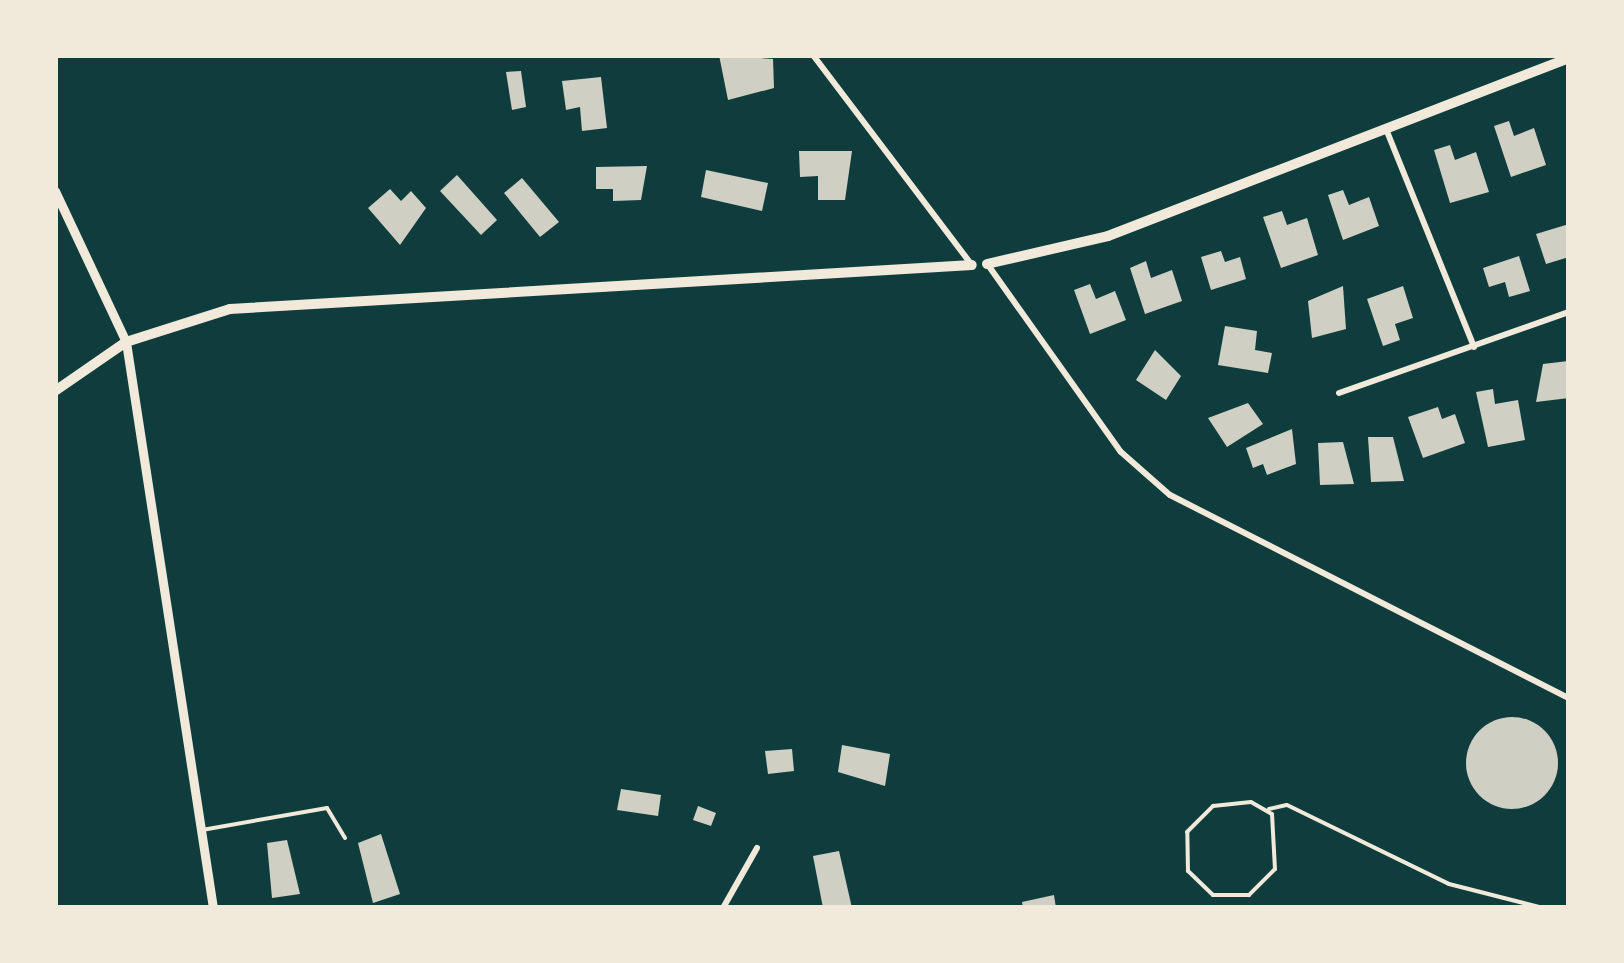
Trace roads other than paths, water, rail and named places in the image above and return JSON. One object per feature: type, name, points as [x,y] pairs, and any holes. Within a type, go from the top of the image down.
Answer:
[{"type":"main road","points":[[987,264],[1108,236],[1569,58]]},
{"type":"main road","points":[[55,391],[126,342],[230,309],[972,266]]},
{"type":"street","points":[[813,55],[972,266],[987,264],[1121,452],[1170,494],[1569,698]]},
{"type":"street","points":[[1386,129],[1474,347]]},
{"type":"street","points":[[55,191],[126,342],[213,908]]},
{"type":"street","points":[[1339,393],[1569,312]]},
{"type":"street","points":[[723,908],[757,848]]},
{"type":"lane","points":[[1269,809],[1279,850],[1264,884],[1231,898],[1197,884],[1184,850],[1197,816],[1221,804],[1269,809],[1287,805],[1449,884],[1543,908]]},
{"type":"lane","points":[[202,830],[327,808],[345,838]]}]
